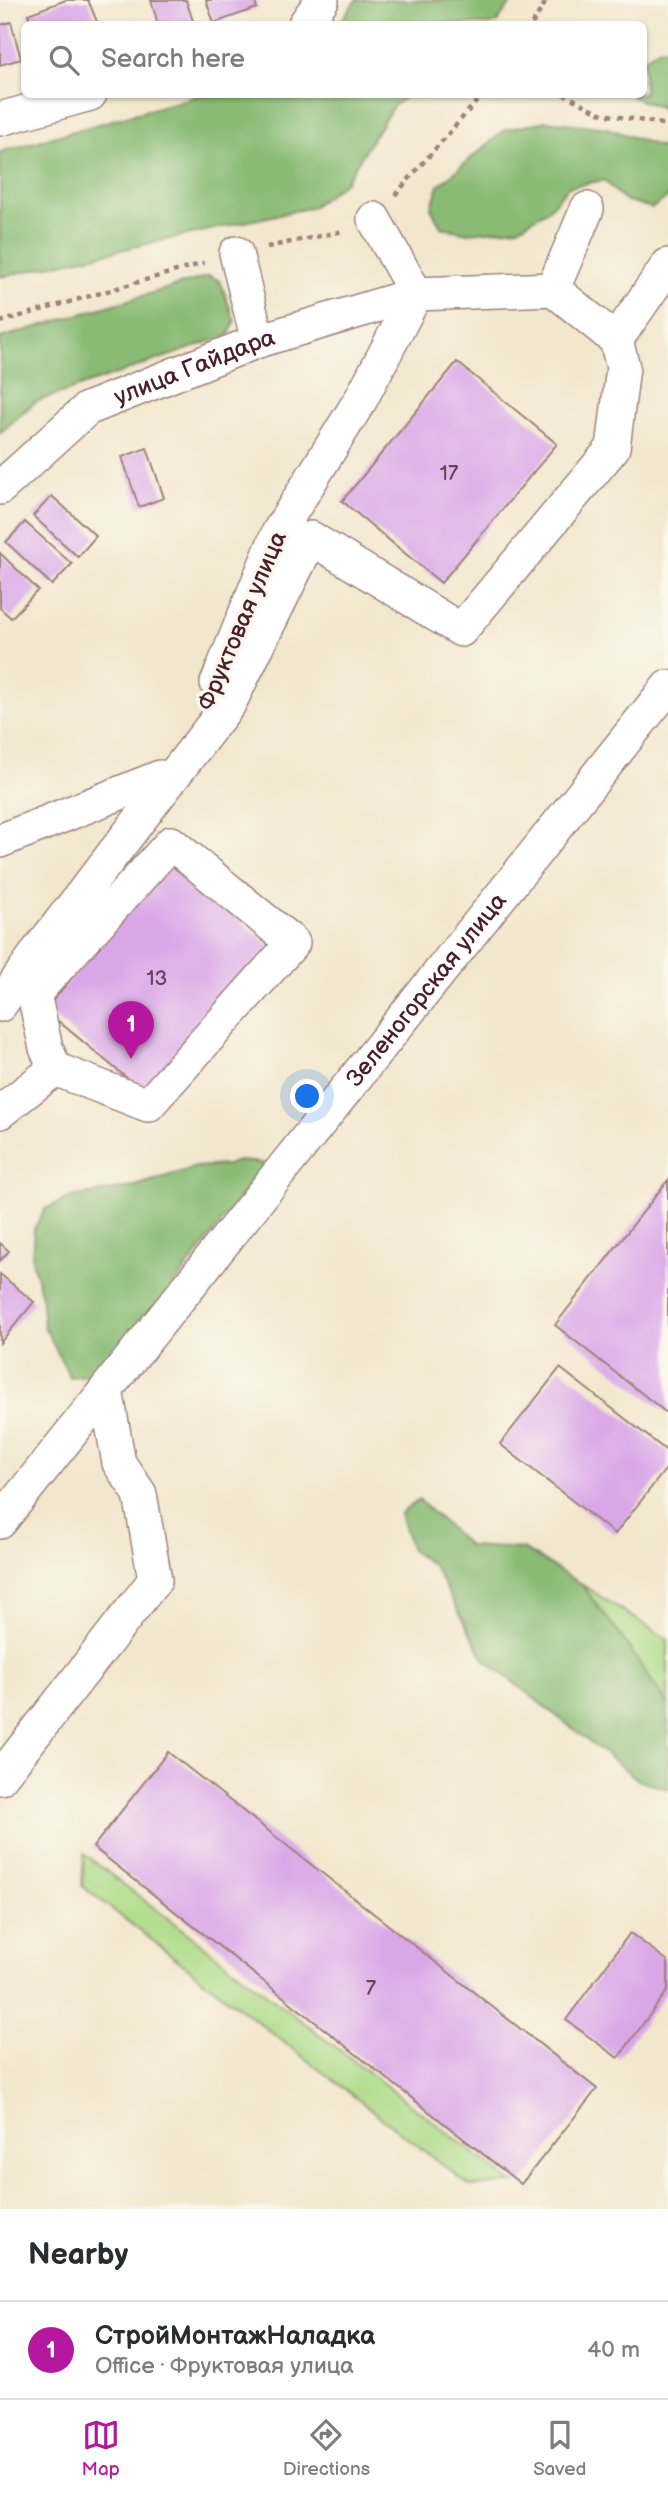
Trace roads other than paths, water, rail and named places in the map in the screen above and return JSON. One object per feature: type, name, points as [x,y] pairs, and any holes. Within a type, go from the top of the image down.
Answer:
[{"type":"street","points":[[307,21],[322,0]]},
{"type":"street","points":[[0,119],[76,98]]},
{"type":"street","points":[[34,994],[171,843],[293,943],[148,1105],[55,1069],[46,1048],[34,994],[38,951],[229,705],[311,538],[461,630],[613,448],[623,367],[616,340],[552,289],[587,209]]},
{"type":"street","points":[[374,219],[416,294]]},
{"type":"street","points":[[236,253],[258,341]]},
{"type":"street","points":[[616,340],[668,265]]},
{"type":"street","name":"улица Гайдара","points":[[0,488],[87,409],[258,341],[416,294],[552,289]]},
{"type":"street","name":"Фруктовая улица","points":[[0,1005],[205,712],[278,533],[361,399],[416,294]]},
{"type":"street","name":"Зеленогорская улица","points":[[0,1522],[668,687]]},
{"type":"street","points":[[0,841],[160,777]]},
{"type":"street","points":[[0,1112],[55,1069]]},
{"type":"street","points":[[0,1778],[155,1580],[140,1494],[119,1463],[106,1390]]},
{"type":"place","name":"СтройМонтажНаладка","points":[[131,1059]]}]
